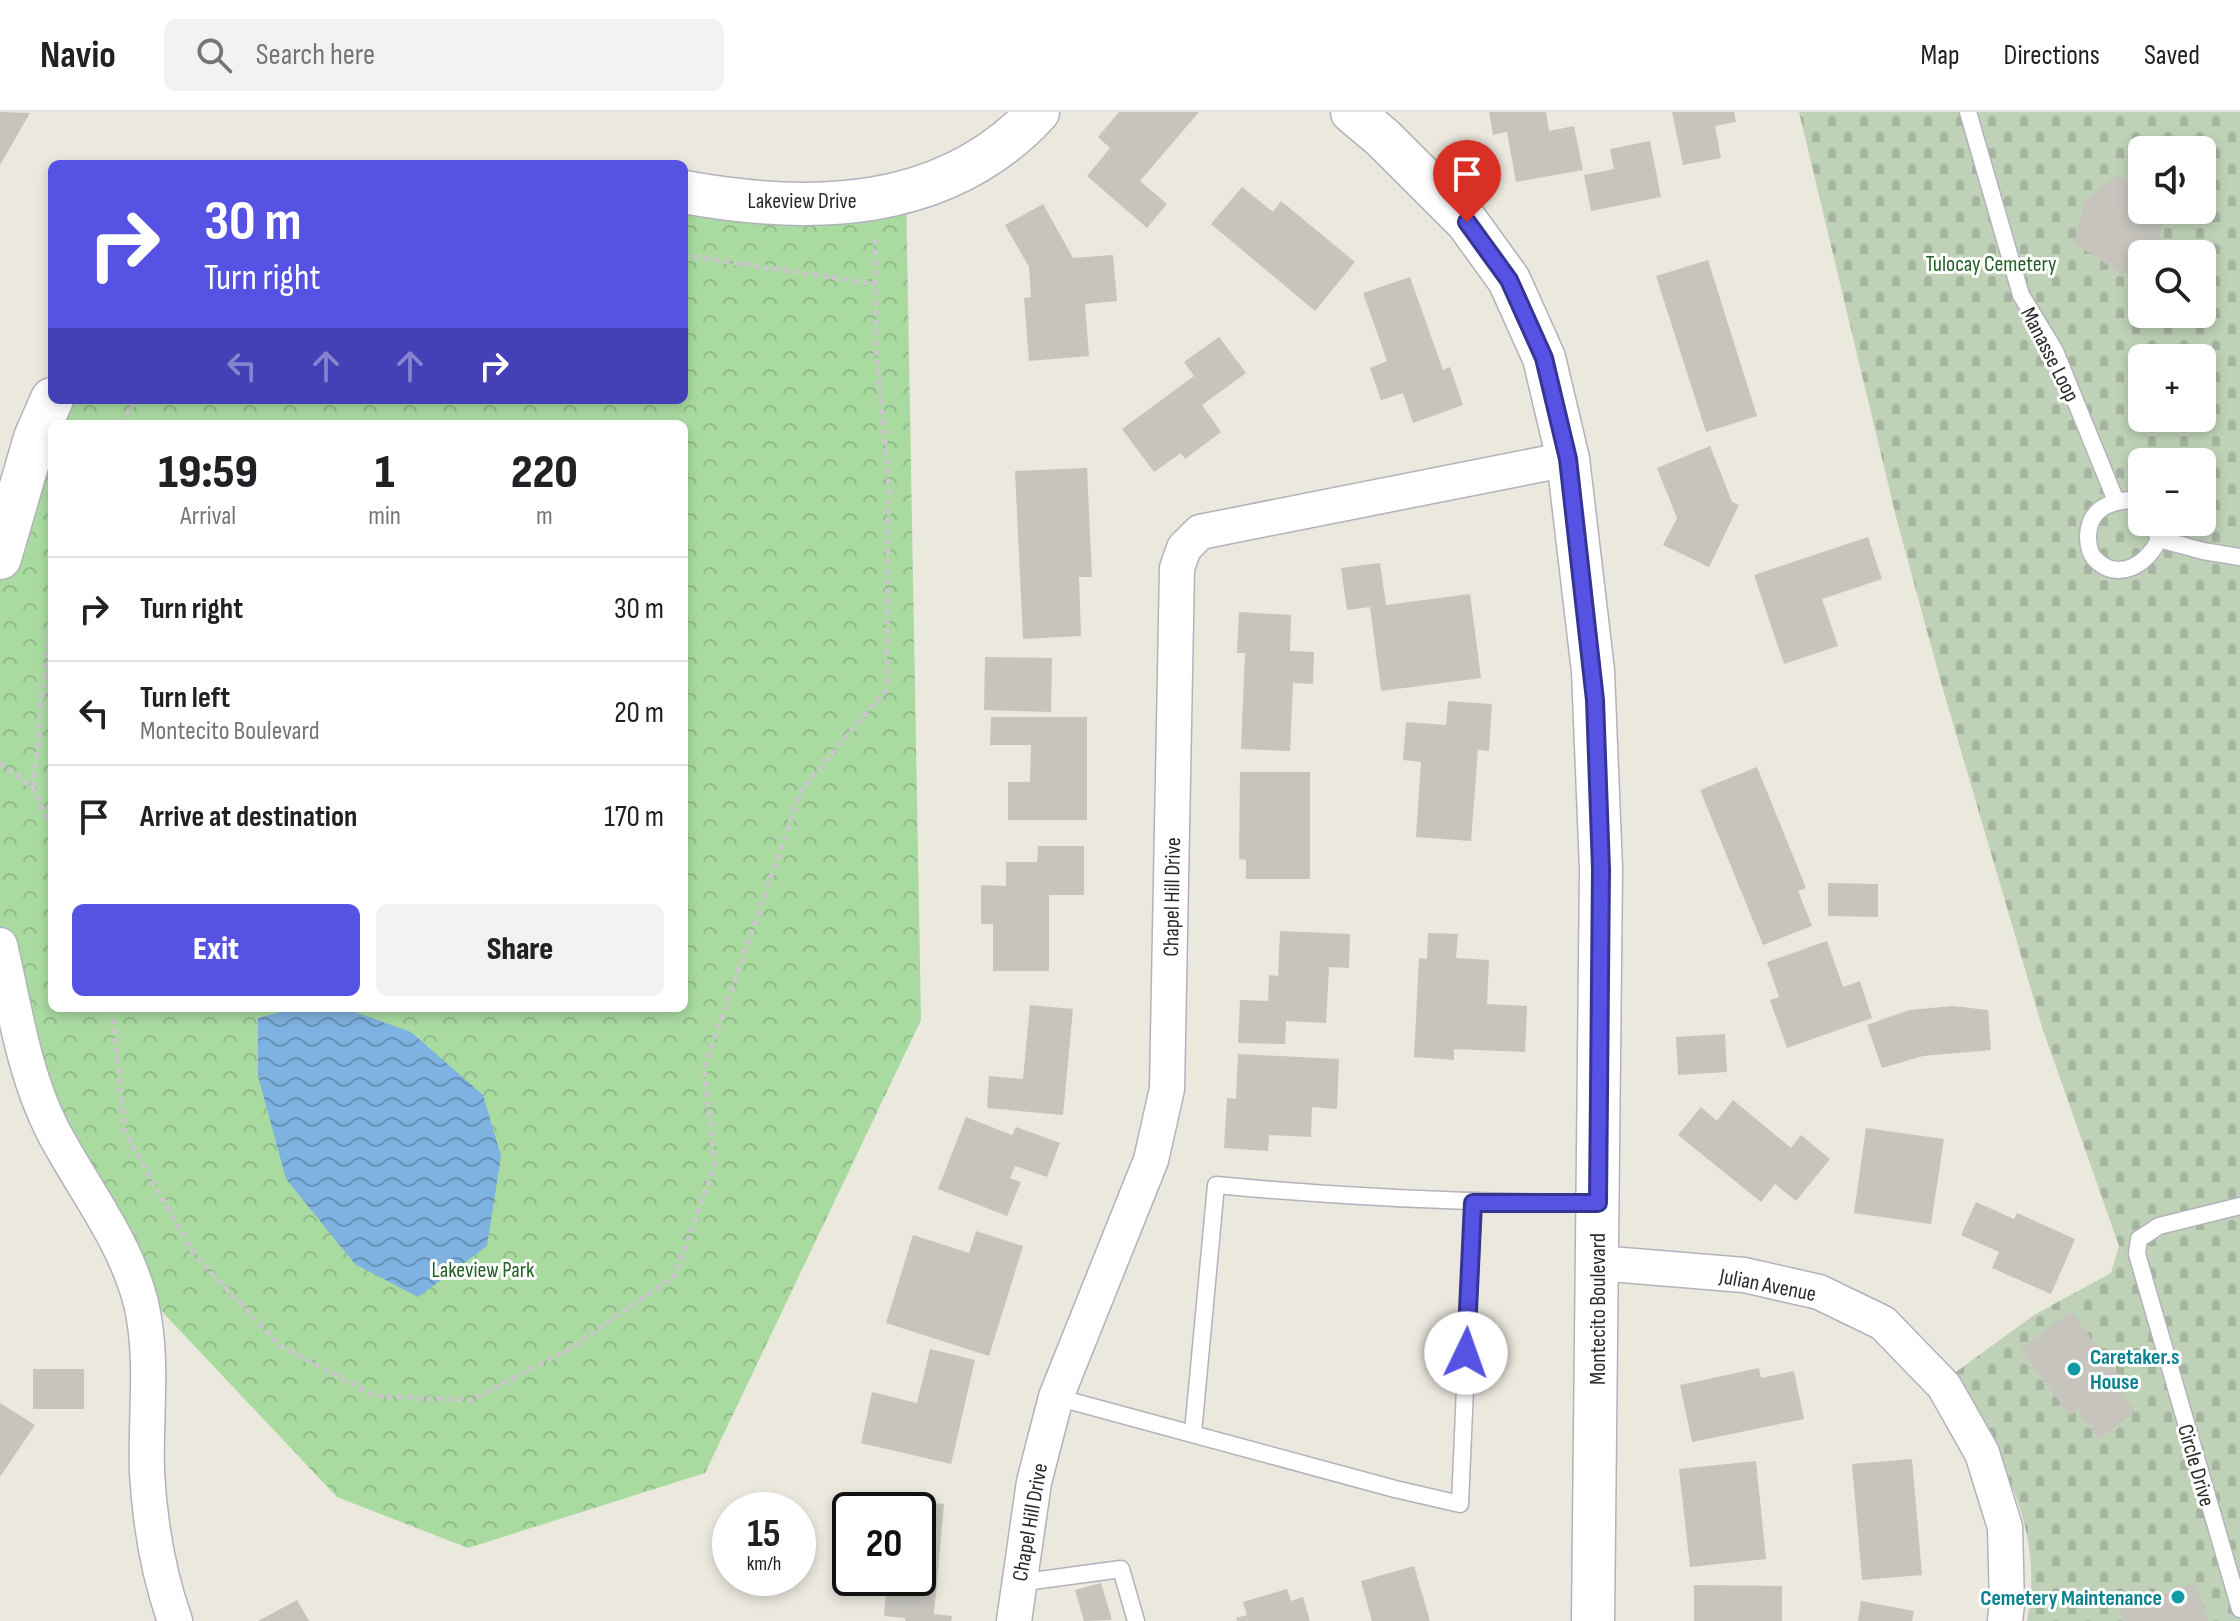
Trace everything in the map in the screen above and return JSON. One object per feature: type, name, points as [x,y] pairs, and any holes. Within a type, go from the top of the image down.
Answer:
[{"type":"street","name":"Lakeview Drive","points":[[688,192],[792,204],[854,203],[906,192],[966,169],[1014,138],[1038,112]]},
{"type":"street","name":"Montecito Boulevard","points":[[1352,112],[1383,138],[1467,222],[1509,280],[1544,358],[1568,459],[1593,671],[1601,869],[1593,1621]]},
{"type":"street","points":[[0,554],[35,438],[50,404]]},
{"type":"street","name":"Chapel Hill Drive","points":[[1014,1621],[1034,1482],[1056,1397],[1151,1160],[1167,1089],[1177,568],[1184,548],[1200,532],[1568,459]]},
{"type":"street","points":[[0,945],[28,1071],[53,1130],[125,1257],[139,1295],[147,1343],[147,1472],[151,1522],[163,1584],[175,1621]]},
{"type":"street","name":"Julian Avenue","points":[[1598,1263],[1744,1275],[1819,1292],[1883,1323],[1944,1386],[1982,1453],[2005,1527],[2005,1621]]},
{"type":"lane","name":"Manasse Loop","points":[[1968,112],[2021,295],[2055,351],[2116,501]]},
{"type":"lane","points":[[2128,500],[2116,501],[2096,512],[2088,528],[2090,552],[2096,561],[2111,568],[2127,570],[2143,563],[2159,539]]},
{"type":"lane","points":[[2159,539],[2240,557]]},
{"type":"lane","points":[[1193,1433],[1216,1185],[1473,1203],[1598,1203]]},
{"type":"lane","points":[[1056,1397],[1460,1504],[1473,1203]]},
{"type":"lane","name":"Circle Drive","points":[[2239,1600],[2137,1254],[2139,1239],[2159,1226],[2240,1206]]},
{"type":"lane","points":[[1018,1583],[1121,1569],[1136,1621]]},
{"type":"path","points":[[112,1012],[124,1130],[193,1253],[279,1345],[375,1396],[472,1400],[569,1349],[675,1276],[715,1164],[704,1068],[802,789],[886,690],[889,486],[876,349],[875,198]]},
{"type":"path","points":[[688,256],[875,284]]},
{"type":"path","points":[[33,788],[48,641]]},
{"type":"path","points":[[0,763],[33,788],[48,820]]},
{"type":"green space","name":"Tulocay Cemetery","points":[[1799,112],[2240,112],[2240,1621],[2027,1621],[2031,1586],[2030,1553],[2024,1522],[2001,1462],[1952,1375],[2034,1315],[2111,1273],[2119,1246],[2042,1027],[1896,517]]},
{"type":"green space","name":"Lakeview Park","points":[[688,192],[906,192],[921,1020],[705,1473],[468,1548],[337,1497],[136,1284],[53,1130],[0,945],[0,558],[51,404],[688,404]]},
{"type":"water","points":[[281,1012],[355,1012],[411,1032],[483,1095],[501,1156],[487,1246],[418,1297],[355,1264],[286,1179],[258,1076],[258,1018]]},
{"type":"building","points":[[0,112],[30,113],[0,165]]},
{"type":"building","points":[[1119,112],[1199,112],[1140,181],[1167,204],[1147,228],[1087,176],[1110,148],[1098,137]]},
{"type":"building","points":[[1489,112],[1546,112],[1549,131],[1574,126],[1583,170],[1516,182],[1507,132],[1493,135]]},
{"type":"building","points":[[1672,112],[1734,112],[1736,122],[1715,126],[1721,158],[1683,165]]},
{"type":"building","points":[[1650,141],[1661,197],[1591,211],[1584,175],[1614,169],[1610,149]]},
{"type":"building","points":[[2118,174],[2128,181],[2128,224],[2163,224],[2159,240],[2128,240],[2128,271],[2123,275],[2074,243],[2084,202]]},
{"type":"building","points":[[1242,187],[1273,212],[1281,201],[1355,262],[1315,311],[1211,224]]},
{"type":"building","points":[[1043,204],[1073,258],[1113,255],[1117,301],[1085,304],[1089,356],[1029,361],[1024,298],[1031,297],[1029,267],[1005,225]]},
{"type":"building","points":[[1708,260],[1757,416],[1706,432],[1656,276]]},
{"type":"building","points":[[1410,277],[1443,370],[1450,367],[1463,405],[1413,423],[1403,393],[1381,400],[1370,368],[1387,361],[1363,293]]},
{"type":"building","points":[[1219,337],[1246,373],[1202,405],[1221,432],[1185,459],[1181,453],[1154,472],[1122,429],[1194,376],[1184,362]]},
{"type":"building","points":[[1710,446],[1732,502],[1739,505],[1709,567],[1663,545],[1677,518],[1657,468]]},
{"type":"building","points":[[1087,468],[1092,577],[1079,577],[1081,636],[1023,639],[1015,471]]},
{"type":"building","points":[[1868,537],[1882,579],[1822,599],[1838,646],[1784,664],[1754,575]]},
{"type":"building","points":[[1380,563],[1386,605],[1470,594],[1481,678],[1381,691],[1370,607],[1347,610],[1341,568]]},
{"type":"building","points":[[1239,612],[1291,615],[1290,651],[1314,652],[1313,684],[1293,683],[1290,751],[1241,749],[1245,653],[1237,653]]},
{"type":"building","points":[[985,657],[1052,658],[1051,712],[984,710]]},
{"type":"building","points":[[1448,701],[1492,704],[1489,751],[1478,750],[1471,841],[1416,837],[1421,762],[1403,760],[1406,722],[1446,725]]},
{"type":"building","points":[[991,717],[1087,717],[1087,820],[1008,820],[1008,782],[1030,782],[1031,745],[990,745]]},
{"type":"building","points":[[1757,767],[1806,888],[1798,891],[1812,926],[1763,945],[1700,790]]},
{"type":"building","points":[[1240,772],[1310,772],[1310,879],[1246,879],[1246,860],[1239,859]]},
{"type":"building","points":[[1038,846],[1084,846],[1084,895],[1049,895],[1049,971],[993,971],[993,924],[981,924],[981,885],[1006,886],[1006,862],[1037,862]]},
{"type":"building","points":[[1828,883],[1878,884],[1878,917],[1828,916]]},
{"type":"building","points":[[1280,931],[1350,934],[1349,968],[1329,967],[1326,1023],[1286,1021],[1285,1044],[1238,1043],[1240,1000],[1268,1001],[1269,975],[1278,976]]},
{"type":"building","points":[[1428,933],[1458,934],[1456,958],[1489,960],[1487,1004],[1527,1006],[1525,1052],[1454,1049],[1454,1060],[1414,1057],[1419,958],[1427,959]]},
{"type":"building","points":[[1827,941],[1843,987],[1860,981],[1872,1018],[1787,1048],[1770,1000],[1779,997],[1767,962]]},
{"type":"building","points":[[1030,1005],[1073,1009],[1063,1115],[987,1108],[989,1076],[1023,1079]]},
{"type":"building","points":[[1953,1006],[1988,1010],[1991,1050],[1923,1056],[1882,1068],[1867,1025],[1909,1010]]},
{"type":"building","points":[[1725,1034],[1727,1072],[1678,1075],[1676,1037]]},
{"type":"building","points":[[1238,1054],[1339,1059],[1337,1109],[1312,1107],[1311,1137],[1269,1135],[1268,1151],[1224,1148],[1227,1098],[1236,1099]]},
{"type":"building","points":[[1733,1100],[1791,1148],[1801,1135],[1830,1159],[1796,1201],[1775,1184],[1761,1202],[1678,1135],[1701,1107],[1717,1121]]},
{"type":"building","points":[[966,1117],[1012,1135],[1016,1127],[1060,1143],[1047,1177],[1015,1166],[1010,1178],[1021,1182],[1007,1216],[938,1189]]},
{"type":"building","points":[[1866,1128],[1944,1139],[1931,1224],[1854,1213]]},
{"type":"building","points":[[1976,1202],[2014,1219],[2017,1213],[2075,1239],[2051,1294],[1992,1268],[1999,1252],[1961,1235]]},
{"type":"building","points":[[976,1231],[1023,1246],[989,1356],[886,1323],[913,1235],[969,1253]]},
{"type":"building","name":"Caretaker.s House","points":[[2071,1311],[2129,1389],[2122,1394],[2135,1411],[2099,1439],[2078,1410],[2070,1416],[2020,1349]]},
{"type":"building","points":[[930,1349],[975,1360],[951,1464],[861,1443],[872,1392],[917,1403]]},
{"type":"building","points":[[1759,1368],[1761,1378],[1794,1371],[1804,1419],[1692,1442],[1680,1385]]},
{"type":"building","points":[[33,1369],[84,1369],[84,1409],[33,1409]]},
{"type":"building","points":[[0,1403],[35,1425],[0,1477]]},
{"type":"building","points":[[1912,1459],[1922,1575],[1862,1580],[1852,1464]]},
{"type":"building","points":[[1756,1461],[1766,1559],[1690,1567],[1679,1469]]},
{"type":"building","points":[[936,1503],[944,1504],[936,1592]]},
{"type":"building","points":[[1414,1566],[1430,1621],[1372,1621],[1361,1581]]},
{"type":"building","points":[[1101,1583],[1112,1620],[1084,1621],[1075,1590]]},
{"type":"building","name":"Cemetery Maintenance","points":[[2195,1583],[2208,1621],[2123,1621],[2119,1610]]},
{"type":"building","points":[[1694,1585],[1782,1586],[1782,1621],[1694,1621]]},
{"type":"building","points":[[1287,1589],[1291,1601],[1303,1597],[1310,1621],[1237,1621],[1236,1618],[1247,1615],[1243,1602]]},
{"type":"building","points":[[886,1596],[936,1596],[934,1614],[952,1616],[951,1621],[905,1621],[905,1618],[884,1616]]},
{"type":"building","points":[[297,1600],[309,1621],[258,1621]]},
{"type":"building","points":[[1861,1601],[1914,1611],[1912,1621],[1858,1621]]},
{"type":"place","name":"Caretaker.s House","points":[[2074,1369]]},
{"type":"place","name":"Cemetery Maintenance","points":[[2178,1597]]},
{"type":"route","points":[[1466,1353],[1473,1203],[1598,1203],[1601,869],[1593,671],[1568,459],[1544,358],[1509,280],[1467,222]]}]
